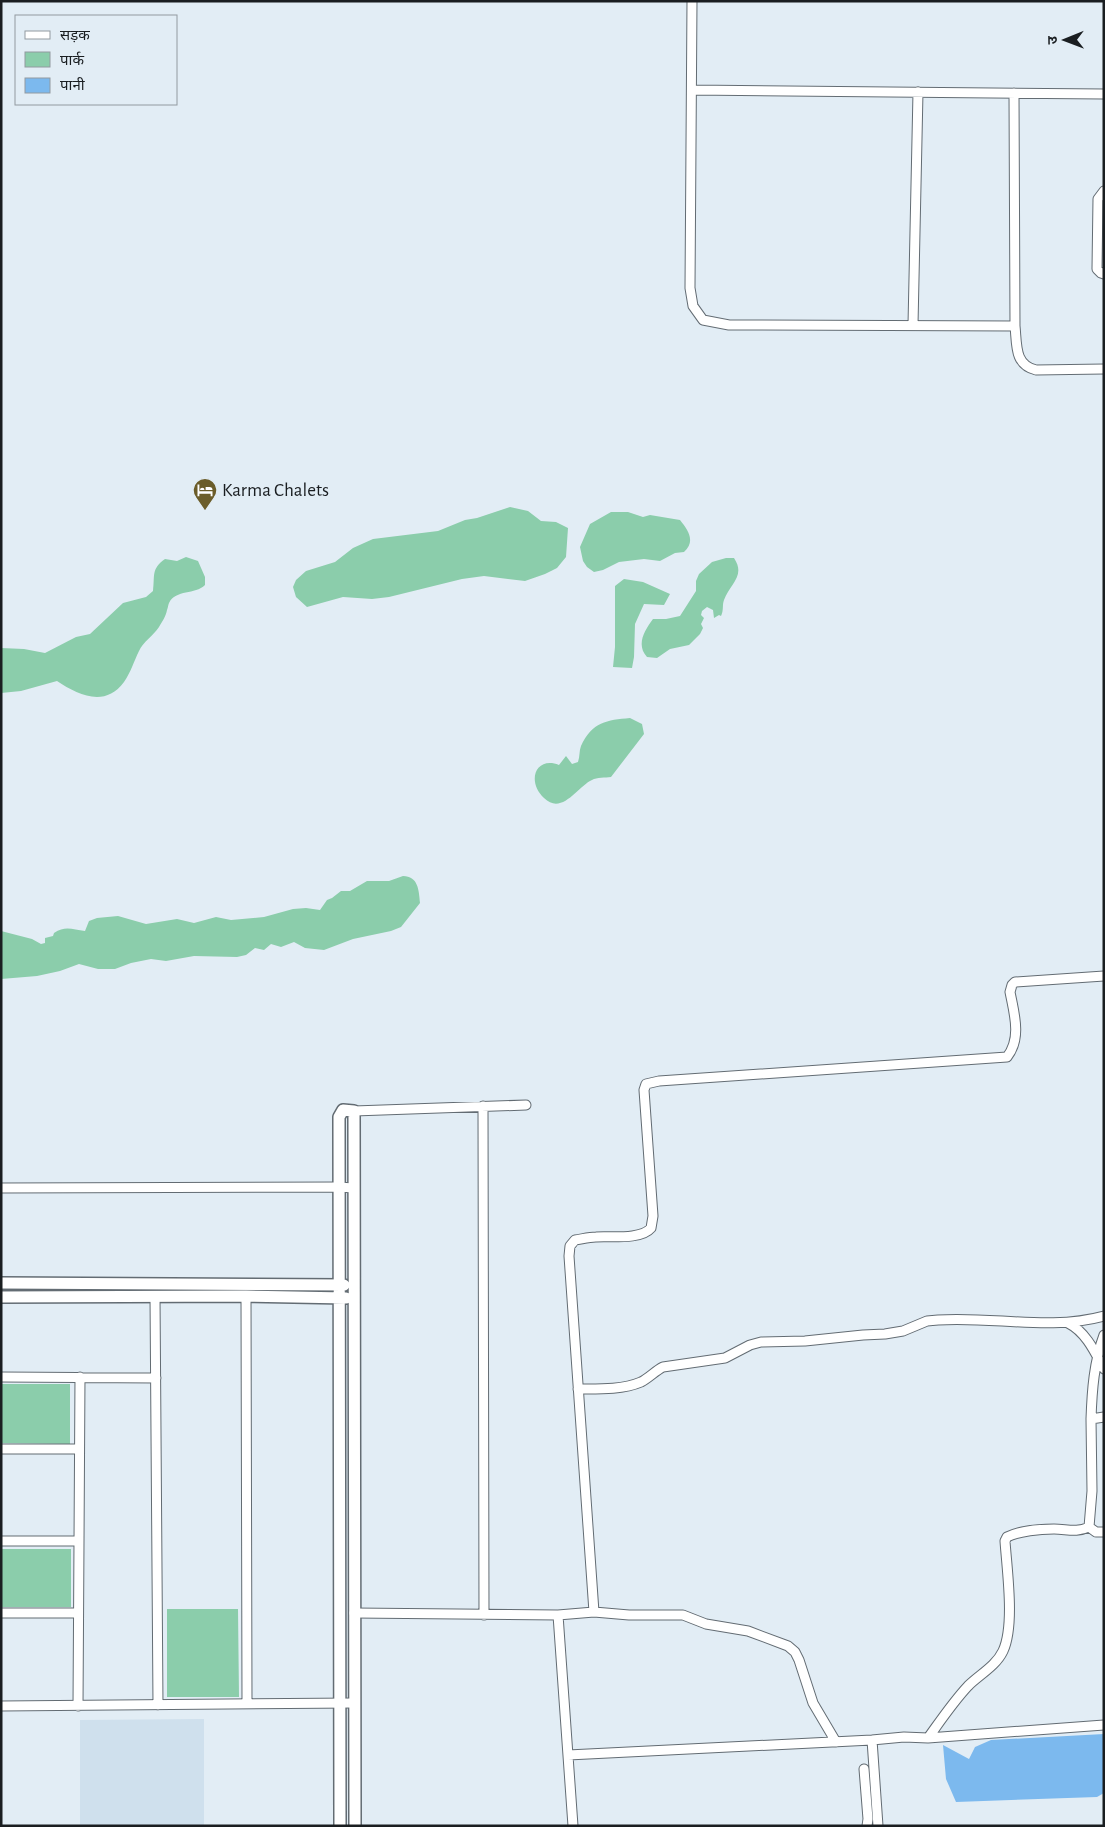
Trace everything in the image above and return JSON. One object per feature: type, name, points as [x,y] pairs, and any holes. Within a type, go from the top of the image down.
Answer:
[{"type":"street","points":[[692,1],[690,288],[693,306],[703,320],[729,325],[1015,326]]},
{"type":"street","points":[[692,90],[1104,94]]},
{"type":"street","points":[[914,325],[918,92]]},
{"type":"street","points":[[1014,93],[1015,326],[1020,361],[1026,368],[1036,370],[1104,369]]},
{"type":"street","points":[[1104,191],[1098,199],[1097,268],[1104,274]]},
{"type":"street","points":[[594,1612],[569,1266],[570,1246],[575,1240],[594,1237],[633,1236],[644,1234],[651,1228],[653,1216],[644,1090],[646,1084],[659,1081],[1007,1056],[1015,1042],[1016,1031],[1010,992],[1015,982],[1104,976]]},
{"type":"street","points":[[340,1826],[338,1117],[343,1110],[526,1105]]},
{"type":"street","points":[[483,1106],[484,1615]]},
{"type":"street","points":[[354,1111],[355,1826]]},
{"type":"street","points":[[1,1188],[354,1188]]},
{"type":"street","points":[[1,1283],[355,1285]]},
{"type":"street","points":[[155,1296],[158,1705]]},
{"type":"street","points":[[1,1297],[246,1296],[355,1298]]},
{"type":"street","points":[[246,1296],[247,1704]]},
{"type":"street","points":[[578,1389],[626,1386],[642,1381],[663,1367],[725,1358],[750,1345],[761,1342],[805,1341],[885,1334],[903,1331],[927,1321],[938,1320],[1066,1322],[1091,1320],[1104,1316]]},
{"type":"street","points":[[1066,1322],[1080,1331],[1104,1369]]},
{"type":"street","points":[[1089,1527],[1092,1491],[1091,1419],[1093,1382],[1097,1356],[1104,1335]]},
{"type":"street","points":[[1,1377],[156,1378]]},
{"type":"street","points":[[78,1706],[80,1377]]},
{"type":"street","points":[[1091,1419],[1104,1417]]},
{"type":"street","points":[[1,1449],[80,1449]]},
{"type":"street","points":[[1089,1527],[1096,1532],[1104,1532]]},
{"type":"street","points":[[928,1738],[963,1692],[996,1661],[1003,1651],[1009,1610],[1005,1541],[1007,1537],[1052,1529],[1080,1531],[1089,1527]]},
{"type":"street","points":[[1,1541],[79,1541]]},
{"type":"street","points":[[1,1613],[78,1612]]},
{"type":"street","points":[[354,1613],[558,1616],[594,1612],[629,1615],[683,1615],[706,1624],[748,1631],[788,1646],[795,1652],[814,1703],[836,1742]]},
{"type":"street","points":[[558,1616],[573,1826]]},
{"type":"street","points":[[1,1706],[354,1703]]},
{"type":"street","points":[[568,1755],[904,1737],[928,1738],[1104,1725]]},
{"type":"street","points":[[872,1740],[878,1826]]},
{"type":"street","points":[[864,1769],[868,1819],[866,1826]]},
{"type":"shaded area","points":[[204,1719],[204,1826],[80,1826],[80,1720]]},
{"type":"green space","points":[[510,507],[528,511],[541,521],[556,522],[568,528],[566,557],[557,568],[525,581],[484,576],[462,579],[389,597],[372,599],[343,597],[307,607],[296,597],[293,587],[296,580],[306,571],[335,562],[353,548],[373,539],[438,531],[465,520]]},
{"type":"green space","points":[[611,512],[628,512],[643,517],[650,515],[680,520],[688,532],[690,544],[684,552],[675,553],[660,561],[644,559],[619,562],[594,572],[583,561],[580,547],[590,524]]},
{"type":"green space","points":[[186,557],[198,561],[205,577],[205,585],[172,599],[159,627],[141,648],[124,682],[117,690],[100,697],[91,696],[74,691],[57,681],[21,691],[1,693],[1,648],[24,649],[45,653],[76,637],[90,634],[123,603],[146,597],[153,591],[156,569],[165,559],[177,561]]},
{"type":"green space","points":[[734,558],[737,564],[738,575],[724,600],[721,616],[719,615],[714,618],[713,610],[707,607],[702,611],[701,615],[704,618],[701,624],[703,628],[689,645],[670,649],[657,658],[647,657],[642,648],[642,638],[653,619],[680,616],[696,591],[696,581],[699,574],[712,562]]},
{"type":"green space","points":[[624,579],[643,582],[670,594],[664,605],[644,604],[635,624],[632,668],[613,667],[615,647],[615,586]]},
{"type":"green space","points":[[630,718],[642,724],[644,734],[611,777],[592,780],[570,798],[557,804],[551,803],[544,798],[539,791],[535,778],[539,767],[551,763],[559,765],[566,756],[572,764],[578,762],[581,746],[585,738],[595,727],[607,721]]},
{"type":"green space","points":[[403,876],[412,878],[415,881],[420,903],[401,927],[353,939],[324,950],[305,948],[294,942],[281,947],[271,944],[264,950],[255,948],[246,955],[237,957],[194,956],[166,961],[151,959],[115,969],[98,969],[79,964],[60,971],[37,976],[1,979],[1,931],[32,939],[41,944],[45,943],[45,938],[53,936],[54,933],[62,929],[85,931],[89,921],[97,918],[118,916],[146,924],[177,919],[194,923],[216,917],[231,920],[264,917],[293,909],[320,910],[327,900],[341,891],[350,891],[367,881],[389,881]]},
{"type":"green space","points":[[1,1384],[70,1384],[70,1444],[1,1443]]},
{"type":"green space","points":[[1,1549],[71,1549],[71,1607],[1,1607]]},
{"type":"green space","points":[[167,1609],[238,1609],[239,1697],[167,1697]]},
{"type":"water","points":[[1104,1734],[1104,1793],[1097,1797],[956,1802],[946,1779],[943,1745],[969,1759],[975,1747],[991,1740]]},
{"type":"place","name":"Karma Chalets","points":[[205,511]]}]
